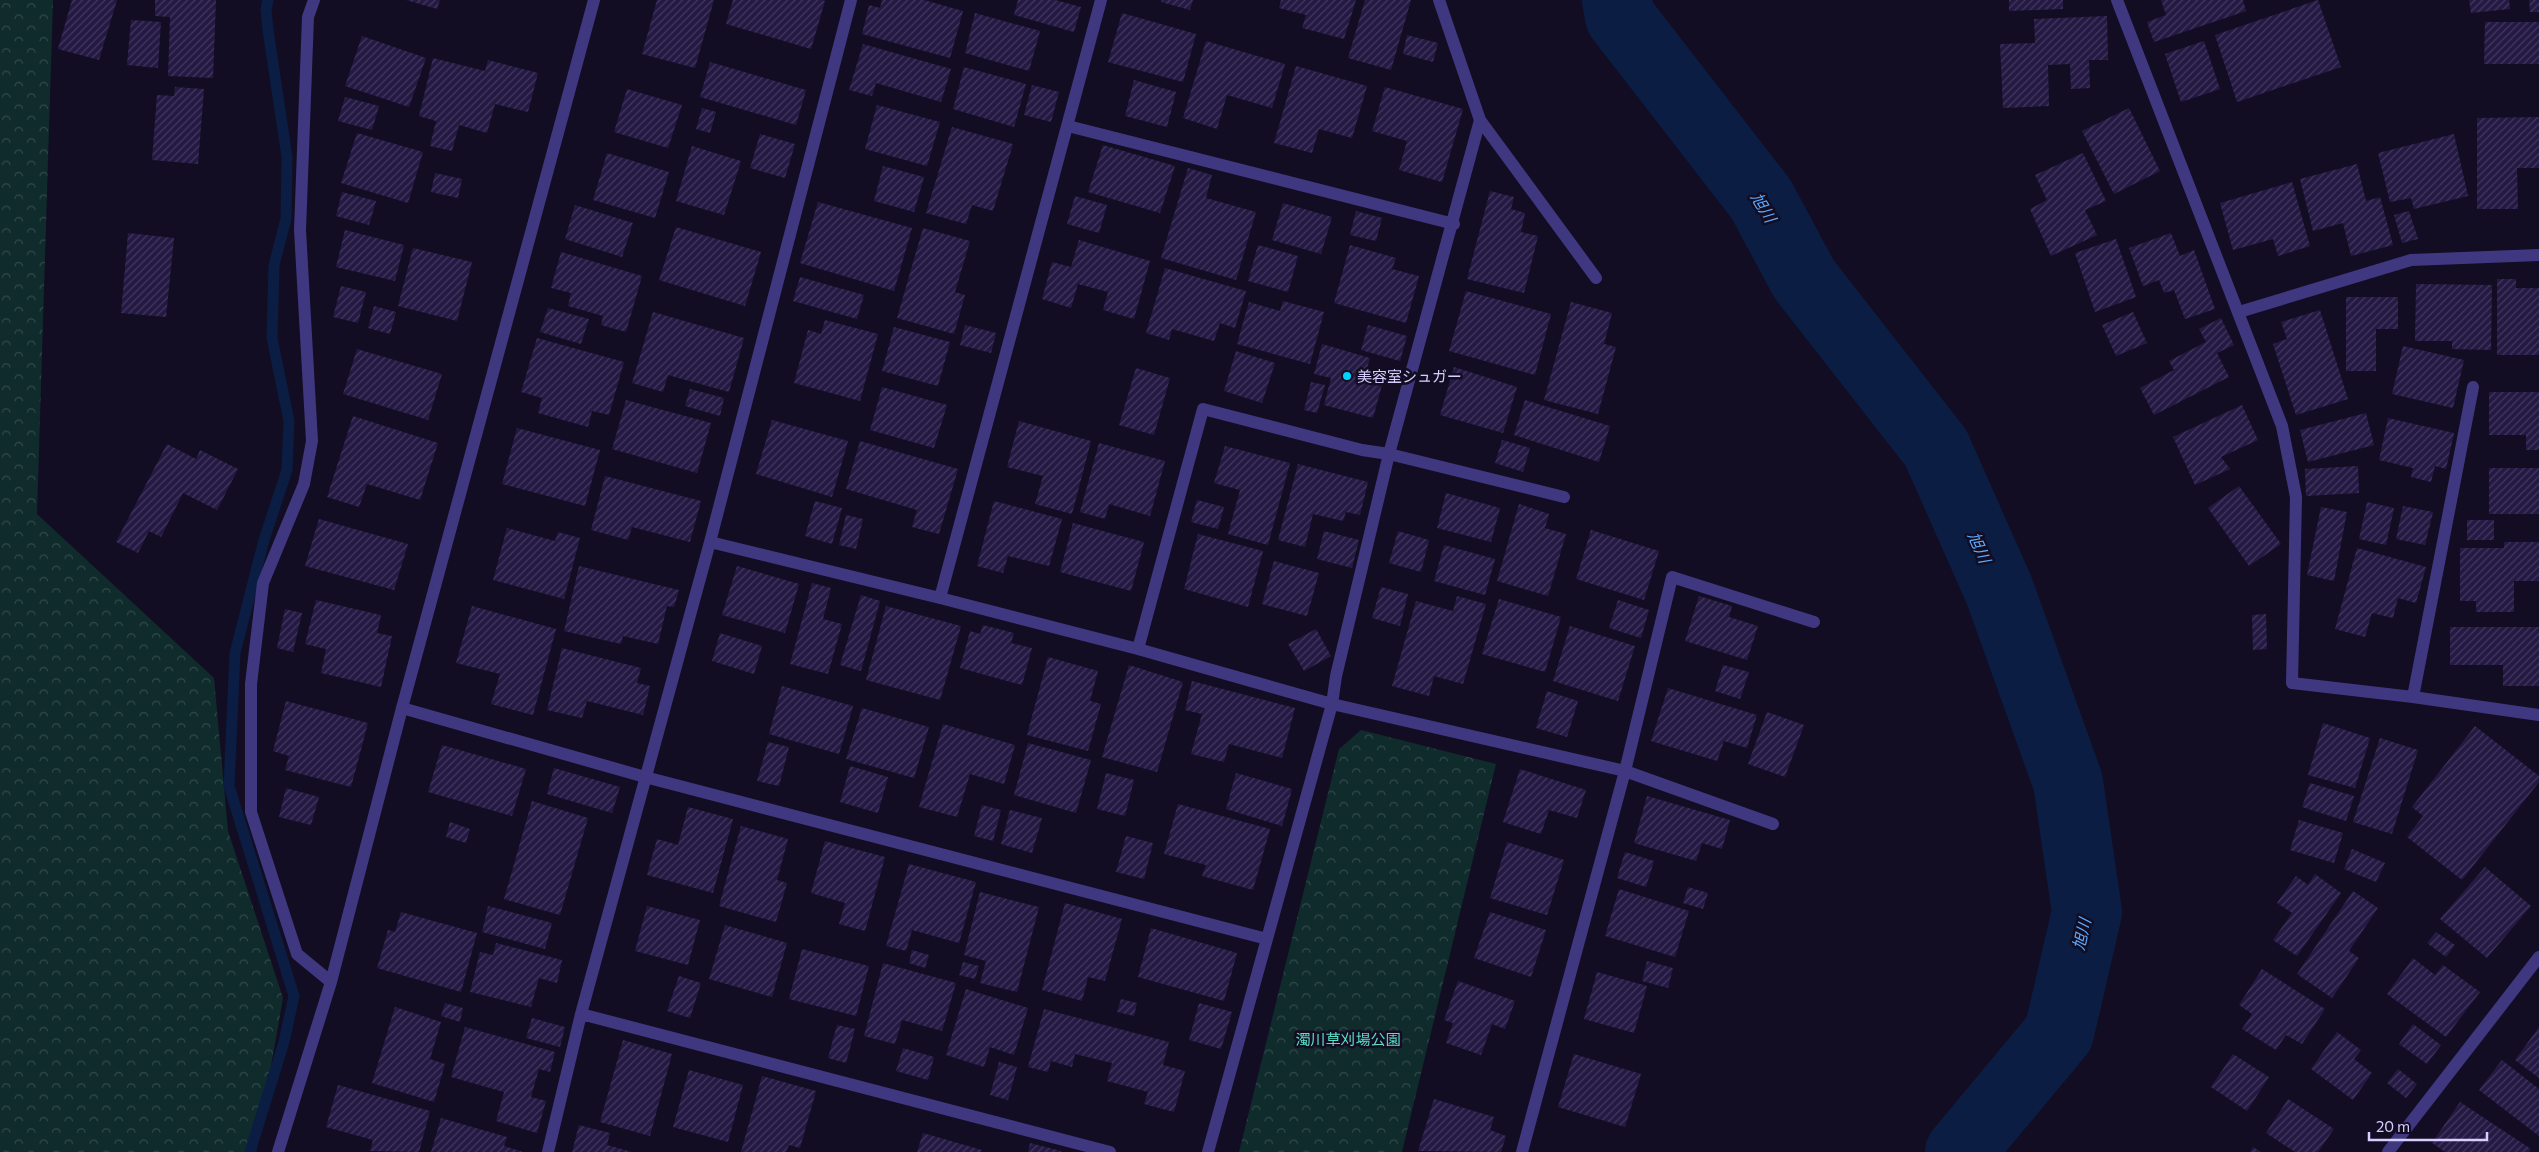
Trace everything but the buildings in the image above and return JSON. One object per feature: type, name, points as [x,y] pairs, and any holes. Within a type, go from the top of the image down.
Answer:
[{"type":"street","points":[[314,0],[308,17],[300,230],[312,441],[304,484],[263,583],[251,684],[251,812],[297,954],[331,982]]},
{"type":"street","points":[[278,1152],[331,982],[402,708],[594,0]]},
{"type":"street","points":[[548,1152],[581,1014],[710,542],[851,0]]},
{"type":"street","points":[[940,598],[1101,0]]},
{"type":"street","points":[[1439,0],[1480,120],[1596,278]]},
{"type":"street","points":[[2117,0],[2282,426],[2296,497],[2292,683],[2413,697],[2539,715]]},
{"type":"street","points":[[1208,1152],[1332,704],[1336,676],[1390,454],[1454,224],[1480,120]]},
{"type":"street","points":[[1068,126],[1454,224]]},
{"type":"street","points":[[2239,312],[2411,260],[2539,255]]},
{"type":"street","points":[[2413,697],[2472,387]]},
{"type":"street","points":[[1138,649],[1203,409],[1362,450],[1390,454],[1564,497]]},
{"type":"street","points":[[710,542],[1138,649],[1332,704],[1625,771],[1773,824]]},
{"type":"street","points":[[1522,1152],[1625,771],[1672,577],[1814,622]]},
{"type":"street","points":[[402,708],[645,777],[1267,939]]},
{"type":"street","points":[[2388,1152],[2539,957]]},
{"type":"street","points":[[581,1014],[1110,1152]]},
{"type":"green space","points":[[0,0],[53,0],[37,514],[214,678],[228,831],[283,998],[256,1152],[0,1152]]},
{"type":"green space","name":"濁川草刈場公園","points":[[1361,730],[1496,764],[1402,1152],[1239,1152],[1339,749]]},
{"type":"waterway","points":[[250,1152],[284,1042],[294,996],[229,786],[235,653],[264,540],[287,470],[289,421],[272,338],[274,265],[286,219],[287,157],[268,30],[266,9],[268,0]]},
{"type":"waterway","name":"旭川","points":[[1617,0],[1620,17],[1761,199],[1804,279],[1936,448],[1999,590],[2068,782],[2087,912],[2059,1033],[1960,1152]]},
{"type":"place","name":"美容室シュガー","points":[[1347,376]]}]
